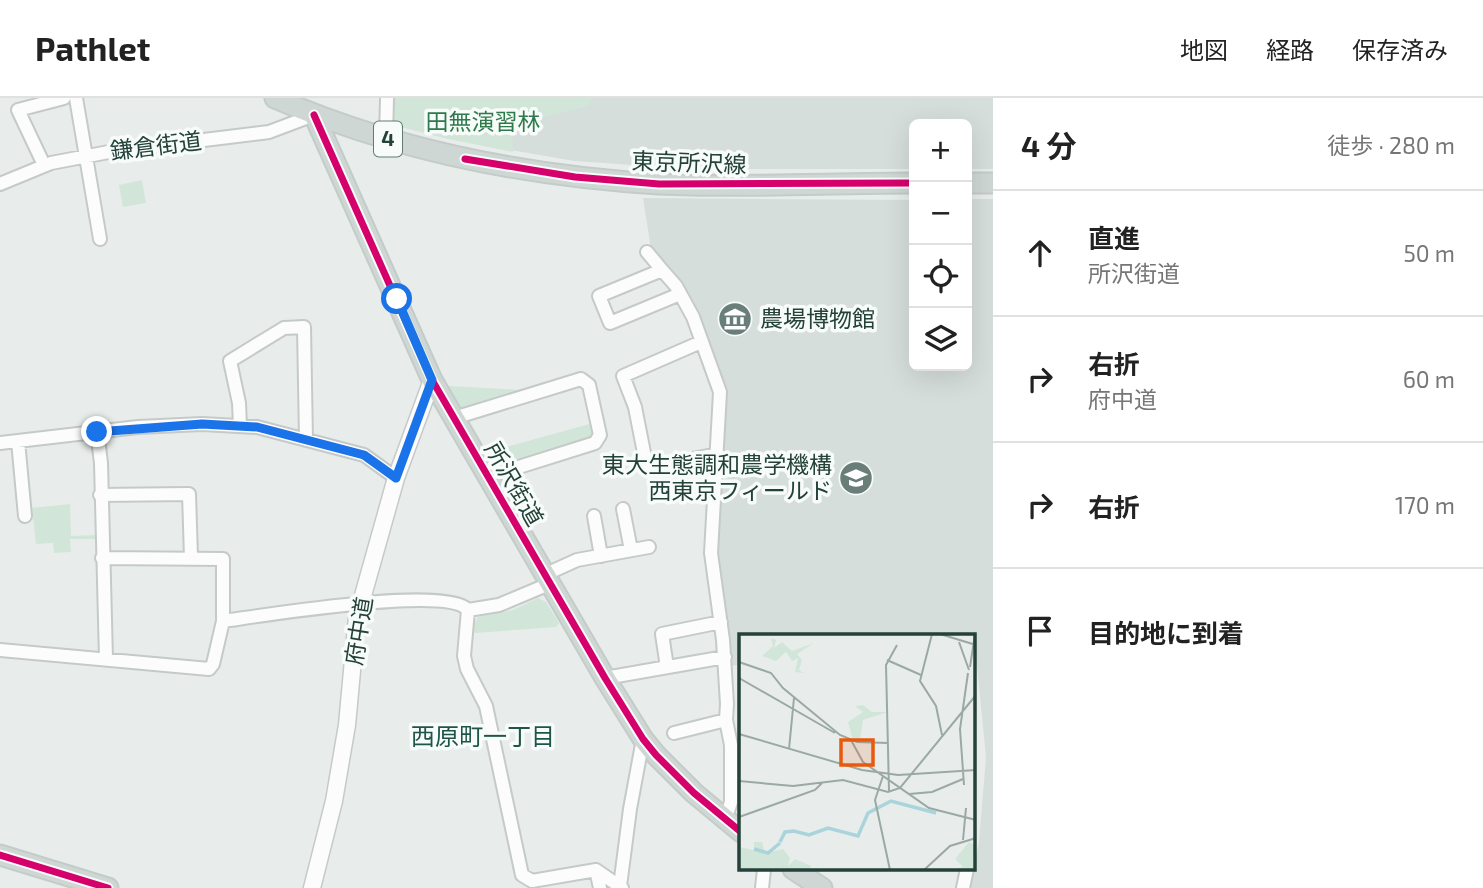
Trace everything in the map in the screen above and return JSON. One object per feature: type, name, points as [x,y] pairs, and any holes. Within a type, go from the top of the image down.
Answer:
[{"type":"main road","name":"4","points":[[275,98],[312,106]]},
{"type":"main road","name":"東京所沢線","points":[[312,106],[386,139],[428,151],[575,177],[708,185],[909,183]]},
{"type":"main road","name":"所沢街道","points":[[312,106],[432,380],[547,580],[643,739],[676,776],[733,826]]},
{"type":"main road","points":[[972,183],[993,183]]},
{"type":"main road","points":[[0,855],[108,888]]},
{"type":"main road","points":[[795,870],[822,888]]},
{"type":"street","points":[[44,165],[18,110],[64,98]]},
{"type":"street","points":[[76,98],[100,239]]},
{"type":"street","points":[[386,139],[387,98]]},
{"type":"street","name":"鎌倉街道","points":[[0,184],[44,165],[87,156],[269,132],[312,106]]},
{"type":"street","points":[[647,252],[680,293],[693,317],[720,393],[711,553],[725,657],[726,720],[736,745],[731,802],[733,826]]},
{"type":"street","points":[[662,270],[599,296],[610,323],[680,293]]},
{"type":"street","points":[[240,426],[239,403],[230,361],[284,328],[304,327],[306,440]]},
{"type":"street","points":[[701,342],[623,376],[635,407],[647,468],[718,454]]},
{"type":"street","points":[[453,418],[581,379],[589,385],[600,435],[596,443],[487,477]]},
{"type":"street","name":"府中道","points":[[312,888],[334,801],[345,737],[357,617],[396,478],[432,380]]},
{"type":"street","points":[[0,443],[202,424],[257,427],[364,455],[396,478]]},
{"type":"street","points":[[97,432],[101,463],[106,659]]},
{"type":"street","points":[[18,441],[25,516]]},
{"type":"street","points":[[100,495],[189,494],[191,557]]},
{"type":"street","points":[[623,509],[631,550]]},
{"type":"street","points":[[594,516],[601,556]]},
{"type":"street","points":[[468,611],[513,601],[578,560],[649,547]]},
{"type":"street","points":[[0,650],[209,668],[213,664],[223,621],[223,559],[102,558]]},
{"type":"street","points":[[223,621],[361,602],[448,603],[464,606],[468,611],[464,656],[467,669],[486,706],[523,874],[532,881],[596,870],[621,887],[630,809],[643,739]]},
{"type":"street","points":[[667,667],[662,634],[721,622]]},
{"type":"street","points":[[605,678],[725,657]]},
{"type":"street","points":[[727,704],[739,702]]},
{"type":"street","points":[[674,733],[726,720]]},
{"type":"street","points":[[596,870],[600,888]]},
{"type":"street","points":[[762,888],[764,870]]},
{"type":"street","points":[[963,888],[967,870]]},
{"type":"shaded area","points":[[392,98],[993,98],[993,169],[972,169],[972,119],[909,119],[909,169],[690,169],[574,161],[449,139],[393,125]]},
{"type":"shaded area","name":"東大生態調和農学機構 西東京フィールド","points":[[643,198],[909,200],[909,371],[972,371],[972,199],[993,199],[993,888],[970,888],[973,870],[976,870],[986,757],[976,634],[739,634],[739,665],[728,666],[716,562],[723,394],[705,346],[651,249]]},
{"type":"green space","name":"田無演習林","points":[[392,98],[594,98],[588,106],[512,125],[513,152],[393,125]]},
{"type":"green space","points":[[142,180],[146,203],[123,207],[119,185]]},
{"type":"green space","points":[[447,386],[523,390],[460,410]]},
{"type":"green space","points":[[593,423],[593,440],[512,464],[506,447]]},
{"type":"green space","points":[[70,504],[71,536],[97,535],[97,539],[70,539],[71,552],[54,553],[53,543],[36,544],[32,508]]},
{"type":"green space","points":[[538,598],[546,602],[559,623],[556,627],[475,633],[472,628],[478,617],[513,610]]},
{"type":"cycle path","points":[[314,115],[432,380],[605,678],[656,755],[694,793],[739,830]]},
{"type":"cycle path","points":[[465,159],[575,177],[659,184],[909,183]]},
{"type":"cycle path","points":[[0,855],[108,888]]},
{"type":"place","name":"農場博物館","points":[[735,319]]},
{"type":"place","name":"東大生態調和農学機構 西東京フィールド","points":[[856,478]]},
{"type":"district","name":"西原町一丁目","points":[[483,737]]},
{"type":"route","points":[[97,432],[202,424],[257,427],[364,455],[396,478],[432,380],[397,299]]}]
